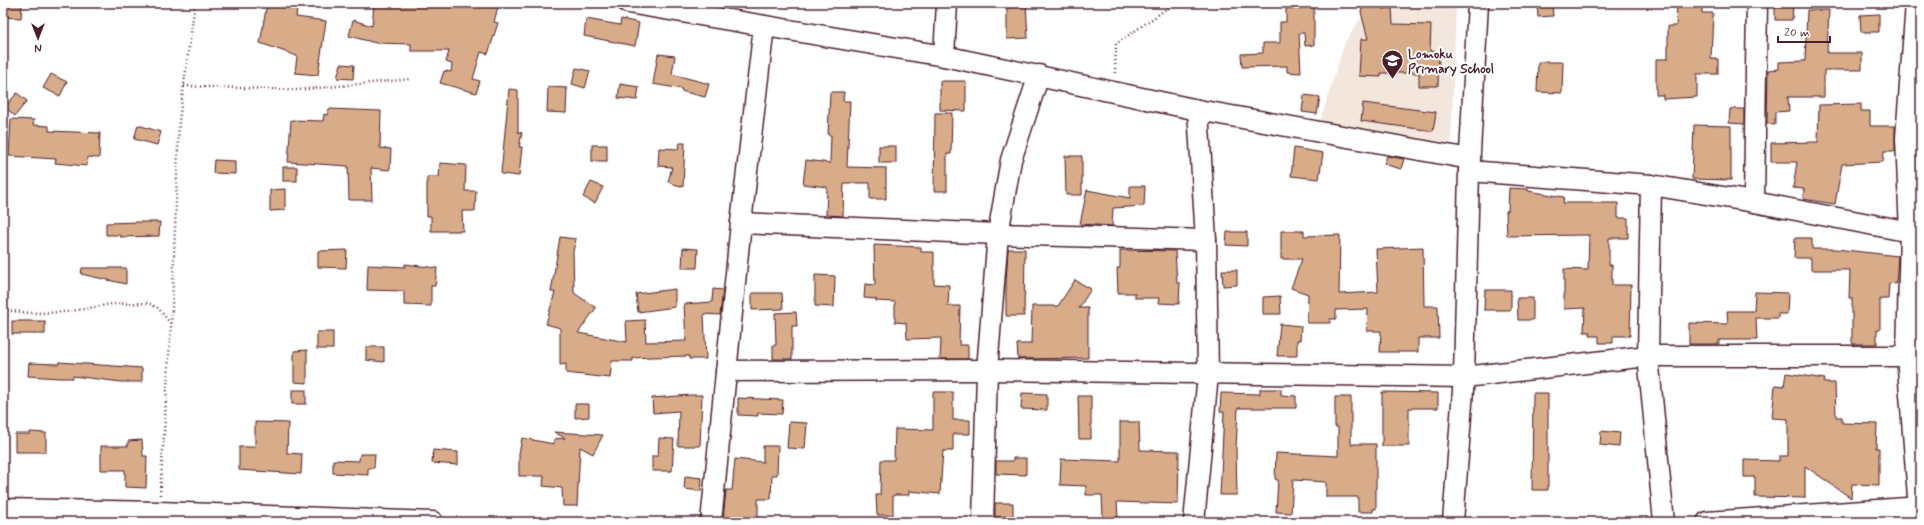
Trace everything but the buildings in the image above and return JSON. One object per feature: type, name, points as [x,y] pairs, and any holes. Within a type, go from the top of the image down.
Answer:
[{"type":"street","points":[[628,3],[944,56],[1198,110],[1469,165],[1651,185],[1754,202],[1915,233]]},
{"type":"street","points":[[944,56],[947,3]]},
{"type":"street","points":[[1453,522],[1464,377],[1469,165],[1478,3]]},
{"type":"street","points":[[1748,3],[1763,3]]},
{"type":"street","points":[[1754,202],[1757,3]]},
{"type":"street","points":[[1707,522],[1920,512],[1914,356],[1915,233],[1913,138],[1916,3]]},
{"type":"street","points":[[711,522],[764,26]]},
{"type":"street","points":[[983,522],[987,370],[998,234],[1012,160],[1039,75]]},
{"type":"street","points":[[1194,522],[1208,374],[1206,240],[1198,110]]},
{"type":"street","points":[[1651,185],[1648,356],[1664,522]]},
{"type":"street","points":[[742,223],[998,234],[1206,240]]},
{"type":"street","points":[[726,371],[987,370],[1464,377],[1648,356],[1914,356]]},
{"type":"street","points":[[3,509],[159,512],[432,522]]},
{"type":"path","points":[[159,512],[171,324],[179,121],[195,3]]},
{"type":"path","points":[[1115,92],[1116,44],[1175,3]]},
{"type":"path","points":[[184,86],[297,90],[411,79]]},
{"type":"path","points":[[3,310],[31,313],[66,312],[112,304],[148,303],[158,308],[171,324]]},
{"type":"shaded area","name":"Lomoku Primary School","points":[[1371,3],[1401,3],[1456,9],[1451,143],[1320,121],[1345,42]]},
{"type":"place","name":"Lomoku Primary School","points":[[1393,80]]}]
